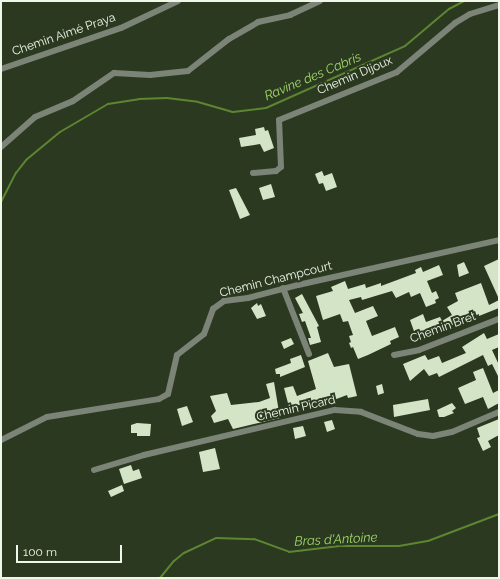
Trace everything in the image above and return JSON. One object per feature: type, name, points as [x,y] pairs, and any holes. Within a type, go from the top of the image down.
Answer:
[{"type":"street","name":"Chemin Aimé Praya","points":[[1,69],[121,28],[178,1]]},
{"type":"street","points":[[1,147],[35,117],[73,101],[114,73],[150,75],[188,71],[229,40],[258,22],[290,15],[320,1]]},
{"type":"street","name":"Chemin Dijoux","points":[[253,173],[276,171],[281,167],[279,120],[396,72],[455,23],[470,14],[499,5]]},
{"type":"street","name":"Chemin Champcourt","points":[[1,440],[47,417],[159,399],[168,394],[177,355],[204,334],[210,316],[218,304],[499,240]]},
{"type":"street","points":[[283,288],[309,354]]},
{"type":"street","name":"Chemin Bret","points":[[394,355],[419,350],[499,318]]},
{"type":"street","name":"Chemin Picard","points":[[94,470],[144,455],[335,410],[361,412],[418,434],[433,436],[452,432],[499,412]]},
{"type":"building","points":[[264,127],[265,131],[268,130],[274,148],[264,152],[260,144],[241,147],[239,138],[256,135],[255,129]]},
{"type":"building","points":[[322,171],[324,176],[332,173],[337,187],[326,191],[323,183],[319,184],[315,174]]},
{"type":"building","points":[[271,184],[275,197],[263,200],[259,188]]},
{"type":"building","points":[[236,188],[250,215],[240,219],[229,190]]},
{"type":"building","points":[[499,259],[499,299],[484,266]]},
{"type":"building","points":[[464,262],[469,273],[459,277],[457,265]]},
{"type":"building","points":[[439,265],[443,275],[427,281],[432,293],[436,291],[439,298],[435,300],[436,303],[426,307],[420,293],[411,297],[409,292],[396,298],[392,291],[362,300],[361,297],[349,300],[355,313],[373,306],[378,316],[366,321],[372,336],[395,327],[399,337],[390,341],[391,344],[368,355],[358,359],[353,347],[351,348],[349,343],[351,342],[349,336],[353,335],[348,321],[343,322],[340,314],[323,320],[316,296],[333,291],[331,287],[345,281],[348,289],[365,284],[366,288],[381,283],[381,286],[416,273],[415,270],[421,267],[423,272]]},
{"type":"building","points":[[481,283],[489,305],[499,300],[499,308],[479,316],[479,314],[470,318],[468,316],[437,334],[434,326],[415,334],[410,320],[423,314],[426,322],[440,317],[442,321],[452,315],[447,307],[458,301],[455,293]]},
{"type":"building","points":[[302,294],[319,326],[317,327],[321,342],[310,345],[308,338],[311,338],[305,321],[302,322],[299,314],[303,313],[295,298]]},
{"type":"building","points":[[257,303],[258,306],[261,304],[266,316],[257,319],[251,308]]},
{"type":"building","points":[[484,333],[487,339],[499,334],[499,347],[492,350],[499,365],[499,378],[492,364],[488,366],[483,355],[439,377],[437,373],[429,376],[424,369],[410,381],[403,364],[425,355],[428,360],[439,356],[442,363],[466,353],[462,347]]},
{"type":"building","points":[[291,338],[294,344],[284,349],[281,342]]},
{"type":"building","points":[[328,353],[334,367],[349,364],[357,396],[348,398],[347,395],[323,404],[320,401],[289,407],[284,388],[293,386],[297,396],[316,389],[308,361]]},
{"type":"building","points":[[301,355],[305,367],[280,377],[280,374],[276,374],[275,369],[291,363],[290,359]]},
{"type":"building","points":[[483,368],[493,393],[499,390],[499,403],[488,409],[483,397],[465,404],[458,388],[476,380],[473,372]]},
{"type":"building","points":[[274,382],[280,418],[233,429],[228,419],[214,423],[211,416],[216,411],[210,396],[227,393],[231,405],[259,402],[270,398],[266,384]]},
{"type":"building","points":[[382,384],[384,393],[378,395],[376,386]]},
{"type":"building","points":[[428,399],[430,410],[394,417],[393,405]]},
{"type":"building","points":[[452,403],[456,408],[452,411],[454,413],[444,417],[439,417],[437,410]]},
{"type":"building","points":[[187,406],[193,422],[182,426],[177,409]]},
{"type":"building","points":[[499,419],[499,435],[488,441],[491,447],[483,451],[477,438],[480,437],[477,428]]},
{"type":"building","points":[[332,420],[335,429],[327,432],[324,422]]},
{"type":"building","points":[[137,423],[151,424],[150,436],[137,436],[137,433],[131,433],[131,425]]},
{"type":"building","points":[[303,426],[306,436],[295,439],[293,428]]},
{"type":"building","points":[[215,448],[220,469],[203,472],[199,452]]},
{"type":"building","points":[[131,465],[133,471],[139,469],[142,478],[124,484],[119,469]]},
{"type":"building","points":[[122,485],[124,491],[111,497],[108,491]]},
{"type":"waterway","name":"Ravine des Cabris","points":[[1,202],[16,173],[26,160],[60,132],[108,104],[139,99],[167,98],[198,102],[233,112],[266,108],[405,46],[449,9],[464,1]]},
{"type":"waterway","name":"Bras d'Antoine","points":[[160,578],[174,561],[184,553],[216,538],[254,539],[289,552],[340,546],[399,546],[428,541],[499,514]]}]
